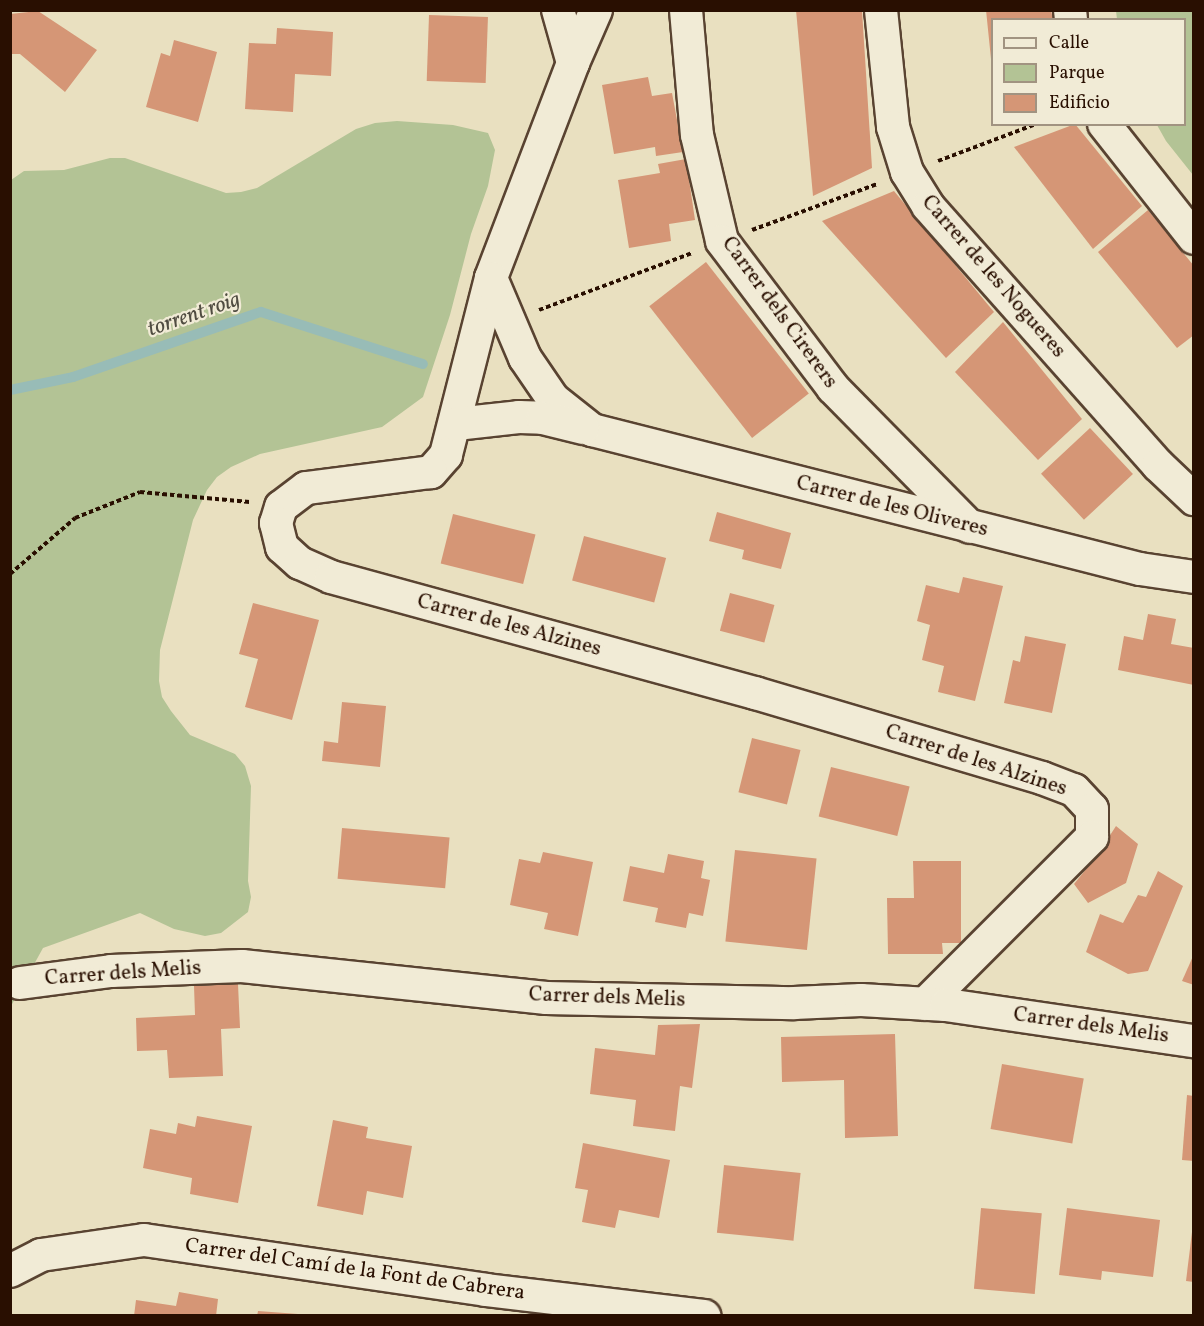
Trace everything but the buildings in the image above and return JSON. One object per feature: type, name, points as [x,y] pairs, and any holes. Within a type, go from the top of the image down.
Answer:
[{"type":"street","points":[[558,10],[573,63]]},
{"type":"street","points":[[281,507],[306,489],[431,472],[446,455],[456,424],[491,278],[573,63],[596,10]]},
{"type":"street","name":"Carrer dels Cirerers","points":[[686,10],[685,22],[697,135],[722,241],[833,388],[971,528]]},
{"type":"street","name":"Carrer de les Nogueres","points":[[881,10],[893,127],[907,172],[928,206],[1158,465],[1194,499]]},
{"type":"street","points":[[1106,126],[1194,238]]},
{"type":"street","name":"Carrer de les Oliveres","points":[[491,278],[525,358],[553,399],[592,430]]},
{"type":"street","name":"Carrer de les Oliveres","points":[[456,424],[519,417],[543,418],[971,528],[1140,569],[1194,577]]},
{"type":"street","name":"Carrer de les Alzines","points":[[281,507],[276,523],[282,547],[300,563],[331,577],[755,693],[1041,778],[1074,790],[1092,809],[1092,837],[926,1004]]},
{"type":"street","name":"Carrer dels Melis","points":[[20,982],[111,971],[242,966],[546,998],[794,1003],[861,1000],[926,1004],[1194,1041]]},
{"type":"street","name":"Carrer del Camí de la Font de Cabrera","points":[[10,1271],[41,1255],[144,1240],[486,1290],[704,1316]]},
{"type":"path","points":[[508,322],[1030,126]]},
{"type":"path","points":[[10,574],[75,518],[140,492],[235,500],[281,507]]},
{"type":"green space","points":[[1116,11],[1193,11],[1193,175],[1166,141],[1158,126],[1186,126],[1186,18],[1117,18]]},
{"type":"green space","points":[[397,121],[453,125],[488,133],[495,150],[488,186],[471,234],[450,315],[423,397],[382,427],[260,454],[231,467],[217,477],[207,490],[193,520],[160,650],[159,681],[162,697],[171,711],[190,735],[235,754],[245,766],[251,786],[248,881],[251,897],[248,912],[221,933],[205,936],[174,929],[140,913],[43,948],[11,1006],[11,180],[24,171],[64,170],[110,158],[125,158],[226,193],[241,192],[257,188],[356,129],[375,123]]},
{"type":"waterway","name":"torrent roig","points":[[10,390],[73,377],[261,312],[423,364]]}]
